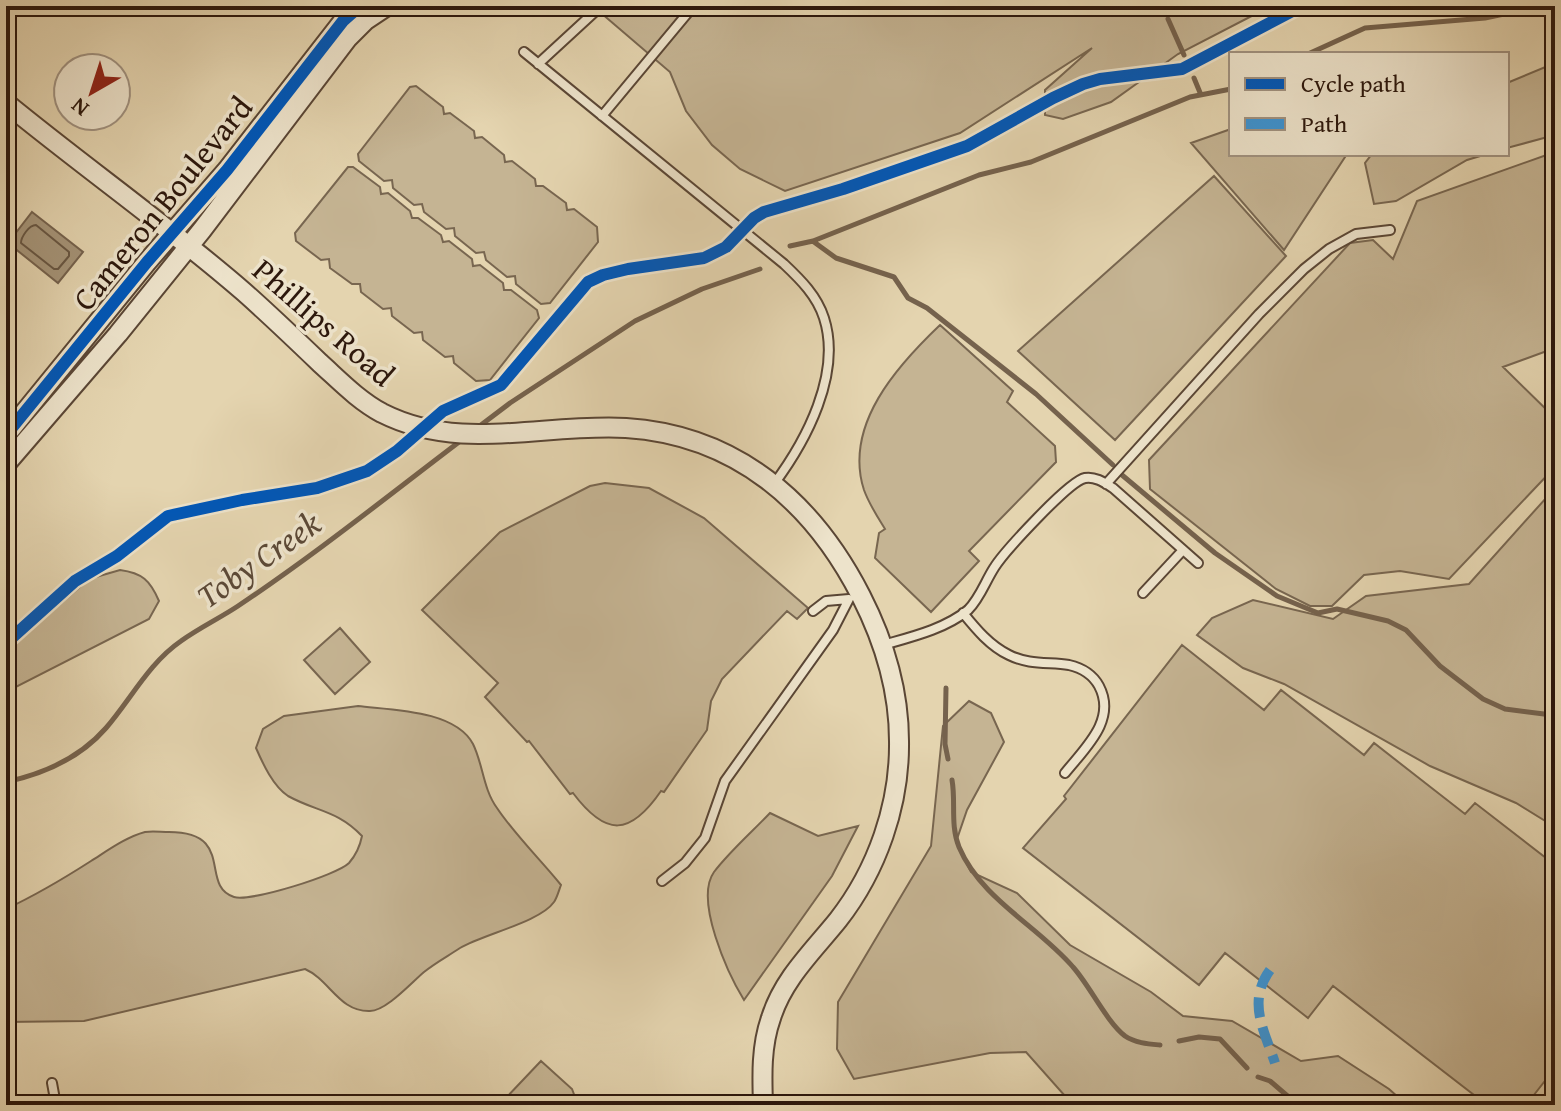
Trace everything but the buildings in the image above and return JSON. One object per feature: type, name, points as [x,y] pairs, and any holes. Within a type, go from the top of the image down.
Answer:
[{"type":"street","name":"Cameron Boulevard","points":[[6,464],[13,430],[227,170],[343,21],[360,6]]},
{"type":"street","name":"Cameron Boulevard","points":[[13,430],[109,345],[189,247],[347,39],[366,20],[387,6]]},
{"type":"street","name":"Phillips Road","points":[[6,103],[256,302],[352,392],[376,410],[429,430],[464,435],[610,428],[665,433],[720,451],[774,484],[817,525],[841,559],[855,596],[883,645],[894,686],[899,732],[897,779],[889,816],[864,880],[839,918],[798,967],[775,1006],[763,1053],[763,1105]]},
{"type":"lane","points":[[538,64],[601,6]]},
{"type":"lane","points":[[602,116],[691,9]]},
{"type":"lane","points":[[524,52],[784,264],[809,290],[827,327],[828,354],[817,409],[798,450],[774,484]]},
{"type":"lane","points":[[1106,484],[1296,276],[1329,249],[1356,234],[1390,230]]},
{"type":"lane","points":[[883,645],[929,630],[963,613],[974,603],[996,564],[1067,488],[1087,478],[1106,484],[1198,563]]},
{"type":"lane","points":[[1143,593],[1183,550]]},
{"type":"lane","points":[[813,611],[826,601],[855,596]]},
{"type":"lane","points":[[662,881],[685,863],[705,838],[725,781],[855,596]]},
{"type":"lane","points":[[963,613],[983,636],[1011,657],[1037,664],[1071,666],[1086,672],[1097,683],[1105,708],[1102,723],[1065,773]]},
{"type":"lane","points":[[52,1083],[56,1105]]},
{"type":"shaded area","points":[[1271,6],[1178,54],[1111,102],[1063,119],[1045,115],[1045,90],[1092,48],[960,133],[785,191],[740,169],[712,145],[686,111],[670,72],[594,7]]},
{"type":"shaded area","points":[[1555,63],[1555,135],[1509,147],[1509,82]]},
{"type":"shaded area","points":[[416,86],[443,107],[444,114],[450,113],[474,131],[475,138],[482,137],[504,155],[505,162],[512,161],[535,179],[536,186],[543,186],[566,203],[567,210],[574,209],[597,227],[598,242],[550,303],[541,304],[516,284],[515,276],[507,277],[486,260],[484,252],[476,253],[455,236],[454,228],[446,229],[424,212],[422,204],[414,205],[393,188],[392,180],[384,181],[359,161],[358,154],[410,87]]},
{"type":"shaded area","points":[[1229,130],[1229,156],[1346,156],[1284,250],[1191,143]]},
{"type":"shaded area","points":[[1555,152],[1555,348],[1503,367],[1555,418],[1555,467],[1449,579],[1400,571],[1364,575],[1332,606],[1310,606],[1276,589],[1150,489],[1149,460],[1350,243],[1373,240],[1393,259],[1417,201]]},
{"type":"shaded area","points":[[1370,156],[1480,156],[1467,160],[1396,201],[1374,204],[1365,163]]},
{"type":"shaded area","points":[[348,167],[353,167],[380,187],[381,194],[388,193],[410,211],[412,218],[418,218],[441,235],[443,242],[449,241],[472,259],[473,266],[480,265],[503,283],[504,290],[511,290],[537,310],[539,318],[490,380],[476,381],[454,363],[453,356],[445,357],[423,340],[422,332],[414,333],[392,316],[391,308],[383,309],[361,292],[360,284],[352,284],[330,268],[329,259],[321,260],[296,241],[295,233]]},
{"type":"shaded area","points":[[1214,176],[1286,256],[1115,440],[1018,351]]},
{"type":"shaded area","points":[[940,325],[1013,391],[1007,402],[1055,446],[1056,462],[969,551],[979,561],[931,612],[875,558],[879,533],[885,529],[864,490],[860,466],[861,442],[878,398],[907,359]]},
{"type":"shaded area","points":[[605,483],[649,488],[704,518],[808,608],[797,619],[787,611],[722,679],[711,701],[707,730],[664,792],[661,791],[639,816],[618,825],[596,818],[573,793],[570,794],[529,741],[485,697],[498,683],[422,610],[500,532],[590,486]]},
{"type":"shaded area","points":[[1555,488],[1555,827],[1516,803],[1430,766],[1284,684],[1243,668],[1197,635],[1212,618],[1253,600],[1333,619],[1366,596],[1469,584]]},
{"type":"shaded area","points":[[120,570],[140,576],[152,588],[159,601],[149,619],[10,690],[6,689],[6,653],[13,645],[89,579]]},
{"type":"shaded area","points":[[340,628],[370,662],[335,694],[304,660]]},
{"type":"shaded area","points":[[1182,645],[1264,710],[1281,690],[1364,755],[1374,743],[1465,814],[1475,803],[1555,865],[1555,1068],[1526,1105],[1487,1105],[1333,986],[1308,1018],[1225,953],[1199,985],[1023,848],[1066,799],[1064,796]]},
{"type":"shaded area","points":[[969,701],[991,713],[1004,742],[967,810],[956,842],[971,872],[1017,893],[1070,945],[1151,992],[1183,1016],[1232,1021],[1301,1061],[1338,1056],[1389,1089],[1407,1105],[1073,1105],[1026,1052],[990,1053],[854,1079],[837,1049],[838,1002],[931,846],[943,726]]},
{"type":"shaded area","points":[[358,706],[438,718],[464,733],[473,744],[497,808],[561,885],[547,909],[524,922],[460,948],[428,969],[391,1002],[376,1010],[359,1010],[350,1006],[305,969],[84,1021],[6,1022],[6,909],[131,837],[145,832],[190,834],[210,850],[218,882],[224,891],[234,897],[293,886],[349,863],[362,836],[344,821],[283,792],[269,774],[256,748],[263,729],[284,716]]},
{"type":"shaded area","points":[[770,813],[818,836],[858,826],[832,876],[744,1000],[722,955],[710,918],[709,884],[720,864]]},
{"type":"shaded area","points":[[541,1061],[572,1089],[578,1105],[480,1105],[504,1100]]},
{"type":"water","points":[[32,212],[83,252],[58,283],[8,243]]},
{"type":"waterway","name":"Toby Creek","points":[[1312,52],[1365,28],[1485,18],[1523,10],[1528,6]]},
{"type":"waterway","points":[[1168,19],[1184,55]]},
{"type":"waterway","points":[[1194,78],[1201,95]]},
{"type":"waterway","name":"Toby Creek","points":[[790,246],[813,241],[979,175],[1031,162],[1190,97],[1229,89]]},
{"type":"waterway","points":[[814,242],[836,258],[894,277],[908,298],[927,308],[1036,394],[1113,465]]},
{"type":"waterway","name":"Toby Creek","points":[[477,428],[635,321],[702,289],[760,269]]},
{"type":"waterway","name":"Toby Creek","points":[[6,782],[47,769],[85,748],[106,728],[170,650],[296,566],[463,439]]},
{"type":"waterway","points":[[1122,475],[1215,553],[1277,596],[1318,613],[1337,609],[1388,621],[1406,630],[1440,666],[1483,699],[1505,709],[1544,714],[1555,712]]},
{"type":"waterway","points":[[946,688],[945,744],[948,759]]},
{"type":"waterway","points":[[952,780],[956,839],[981,882],[1059,952],[1125,1036],[1138,1042],[1160,1045]]},
{"type":"waterway","points":[[1179,1041],[1199,1037],[1220,1039],[1247,1068]]},
{"type":"waterway","points":[[1258,1077],[1270,1081],[1298,1105]]},
{"type":"marked path","points":[[1270,970],[1263,982],[1259,1005],[1275,1063]]},
{"type":"cycle path","points":[[6,435],[147,262],[227,170],[343,21],[360,6]]},
{"type":"cycle path","points":[[6,643],[75,581],[117,556],[168,516],[317,488],[367,471],[397,451],[443,411],[501,385],[588,282],[628,269],[704,258],[726,247],[764,212],[843,189],[967,146],[1083,84],[1182,69],[1302,6]]}]
